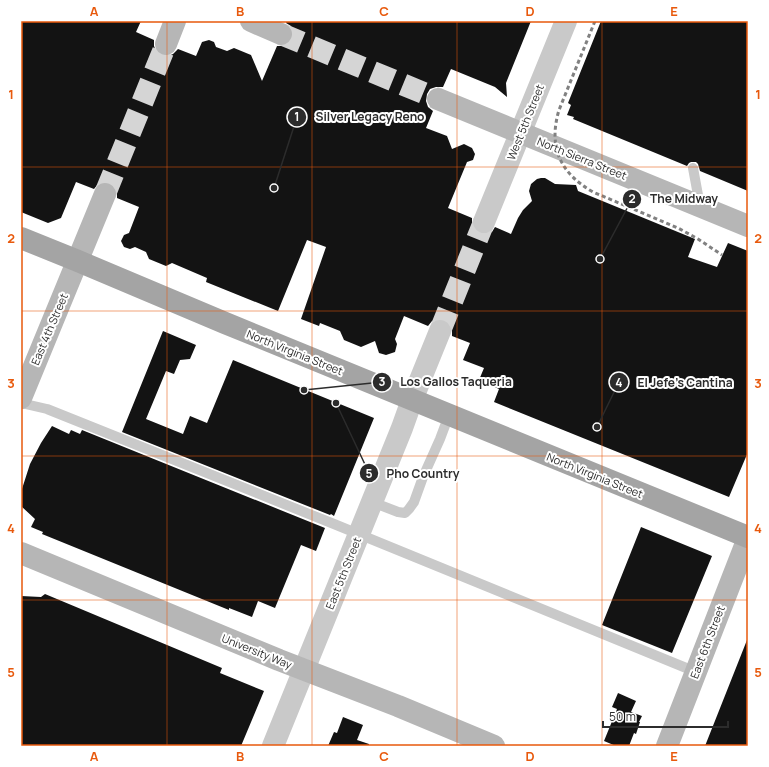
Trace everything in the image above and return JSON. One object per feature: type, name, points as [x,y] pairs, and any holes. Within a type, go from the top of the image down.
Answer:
[{"type":"main road","points":[[166,44],[176,21]]},
{"type":"main road","points":[[251,21],[282,34]]},
{"type":"main road","name":"North Sierra Street","points":[[438,99],[748,226]]},
{"type":"main road","name":"East 4th Street","points":[[21,398],[105,194]]},
{"type":"main road","name":"North Virginia Street","points":[[21,238],[225,324],[748,538]]},
{"type":"main road","name":"East 6th Street","points":[[667,746],[748,538]]},
{"type":"main road","name":"University Way","points":[[21,553],[304,670],[398,706],[494,746]]},
{"type":"street","name":"West 5th Street","points":[[484,222],[566,21]]},
{"type":"street","points":[[412,400],[440,331]]},
{"type":"street","name":"East 5th Street","points":[[273,746],[412,400]]},
{"type":"lane","points":[[692,168],[700,206]]},
{"type":"lane","points":[[21,404],[47,409],[359,534],[696,672]]},
{"type":"lane","points":[[372,502],[398,512],[405,513],[410,509],[449,415]]},
{"type":"building","points":[[21,21],[141,21],[136,32],[154,40],[156,51],[161,55],[168,56],[173,54],[178,49],[196,56],[202,42],[209,40],[214,42],[216,47],[227,51],[234,48],[251,55],[262,81],[277,46],[288,44],[293,39],[291,26],[286,23],[287,21],[531,21],[506,83],[507,97],[495,87],[451,69],[443,87],[430,89],[427,94],[426,101],[428,107],[433,111],[426,128],[447,136],[452,149],[464,144],[472,148],[475,154],[473,160],[467,162],[448,208],[472,218],[474,229],[479,233],[486,234],[492,232],[495,227],[511,234],[523,210],[532,201],[529,191],[531,184],[537,179],[545,178],[555,184],[576,185],[578,191],[695,239],[688,257],[717,267],[728,243],[748,251],[748,452],[729,497],[494,402],[499,389],[479,380],[484,368],[463,360],[470,343],[452,336],[450,323],[445,320],[438,319],[432,321],[428,326],[404,316],[395,339],[397,344],[395,352],[386,355],[379,353],[375,341],[361,347],[344,340],[340,331],[320,323],[319,326],[301,319],[326,247],[307,240],[278,311],[206,282],[207,278],[172,263],[166,266],[149,259],[146,252],[135,247],[130,249],[124,247],[121,241],[124,235],[129,233],[139,207],[117,198],[115,187],[109,182],[98,184],[94,189],[76,182],[61,218],[48,223],[21,212]]},
{"type":"building","points":[[601,21],[748,21],[748,191],[700,171],[696,162],[691,162],[687,166],[573,119],[574,117],[567,115],[571,105],[568,103]]},
{"type":"building","points":[[163,331],[196,345],[190,359],[180,360],[174,374],[166,371],[146,419],[183,434],[190,416],[207,423],[233,360],[374,418],[334,516],[122,432]]},
{"type":"building","points":[[52,426],[69,434],[71,430],[80,434],[82,430],[325,528],[316,551],[301,545],[275,608],[258,601],[252,617],[229,608],[229,610],[42,534],[43,532],[31,527],[35,519],[21,506],[21,492],[30,464]]},
{"type":"building","points":[[641,527],[712,556],[672,653],[602,625]]},
{"type":"building","points":[[45,594],[222,668],[220,673],[264,691],[241,746],[21,746],[21,596],[41,597]]},
{"type":"building","points":[[747,640],[748,746],[705,746]]},
{"type":"building","points":[[618,693],[636,701],[631,712],[642,716],[636,734],[634,733],[629,746],[616,746],[604,741],[617,709],[612,707]]},
{"type":"building","points":[[343,717],[363,725],[357,740],[369,744],[369,746],[328,746],[334,732],[337,733]]},
{"type":"tunnel","points":[[281,34],[438,99]]},
{"type":"tunnel","points":[[105,194],[166,44]]},
{"type":"tunnel","points":[[440,331],[484,222]]},
{"type":"railway","points":[[595,21],[559,110],[555,136],[556,147],[560,158],[572,176],[593,192],[678,228],[722,255]]},
{"type":"place","name":"Silver Legacy Reno","points":[[274,188]]},
{"type":"place","name":"The Midway","points":[[600,259]]},
{"type":"place","name":"Los Gallos Taqueria","points":[[304,390]]},
{"type":"place","name":"Pho Country","points":[[336,403]]},
{"type":"place","name":"El Jefe’s Cantina","points":[[597,427]]}]
